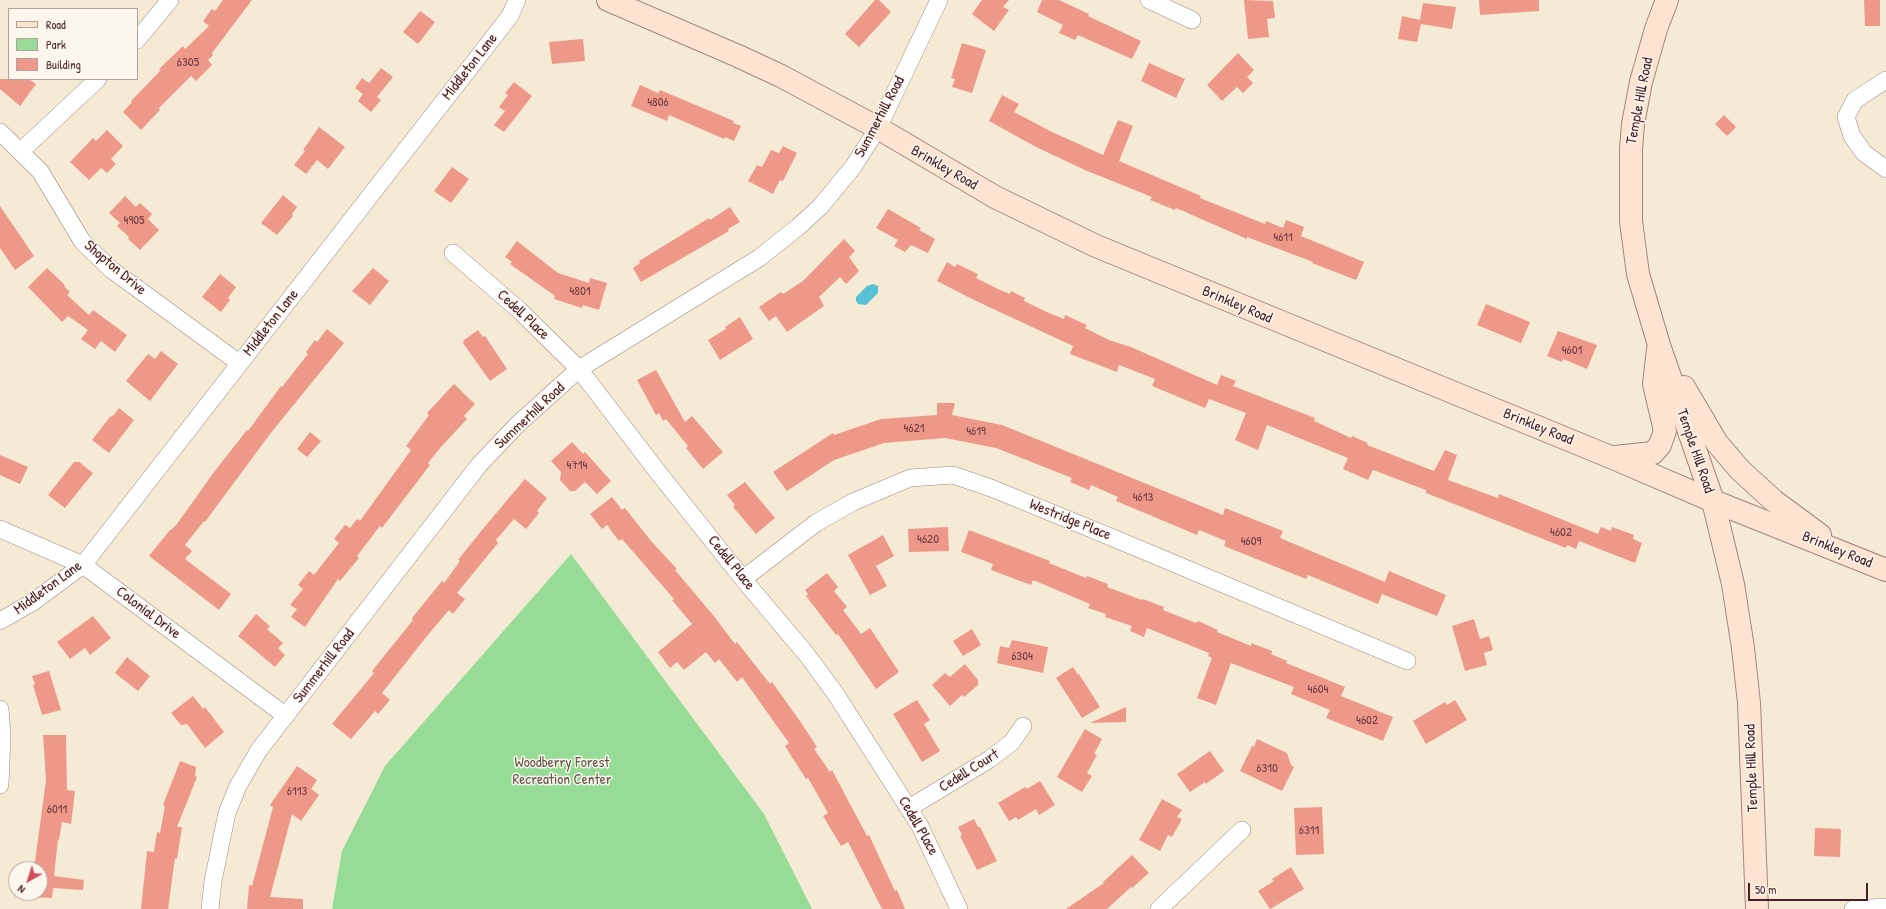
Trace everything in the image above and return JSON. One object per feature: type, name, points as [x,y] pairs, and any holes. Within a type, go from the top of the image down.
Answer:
[{"type":"main road","name":"Brinkley Road","points":[[608,0],[745,59],[830,101],[995,197],[1096,246],[1613,458],[1713,501],[1886,570]]},
{"type":"main road","name":"Temple Hill Road","points":[[1667,0],[1656,29],[1641,82],[1633,124],[1631,149],[1631,221],[1638,274],[1659,345],[1713,501],[1733,584],[1744,656],[1749,703],[1757,909]]},
{"type":"main road","points":[[1613,458],[1653,453],[1660,445],[1665,431],[1654,384],[1659,345]]},
{"type":"main road","points":[[1659,345],[1717,443],[1740,470],[1774,501],[1843,552]]},
{"type":"street","points":[[138,39],[170,0]]},
{"type":"street","name":"Middleton Lane","points":[[0,621],[33,602],[83,565],[510,16],[517,0]]},
{"type":"street","name":"Summerhill Road","points":[[210,909],[213,881],[227,813],[238,786],[259,750],[479,465],[517,425],[579,369],[759,258],[798,227],[820,207],[853,166],[878,128],[940,0]]},
{"type":"street","points":[[1149,0],[1192,20]]},
{"type":"street","points":[[21,151],[97,80]]},
{"type":"street","points":[[1886,80],[1855,100],[1846,117],[1852,136],[1864,153],[1886,169]]},
{"type":"street","name":"Shopton Drive","points":[[0,132],[40,170],[82,241],[96,255],[112,270],[239,363]]},
{"type":"street","name":"Cedell Place","points":[[453,253],[519,310],[579,369],[657,471],[743,579],[807,655],[835,692],[909,808],[933,851],[959,909]]},
{"type":"street","name":"Westridge Place","points":[[743,579],[816,523],[853,502],[910,478],[953,475],[991,488],[1099,532],[1407,661]]},
{"type":"street","name":"Colonial Drive","points":[[0,529],[83,565],[286,716]]},
{"type":"street","points":[[0,709],[2,736],[0,785]]},
{"type":"street","name":"Cedell Court","points":[[909,808],[990,759],[1012,742],[1023,726]]},
{"type":"street","points":[[1159,909],[1242,830]]},
{"type":"street","points":[[1853,909],[1886,907]]},
{"type":"green space","name":"Woodberry Forest Recreation Center","points":[[571,554],[764,814],[812,909],[332,909],[342,851],[385,766]]},
{"type":"water","points":[[873,284],[878,286],[878,293],[866,305],[858,304],[856,297],[867,286]]},
{"type":"building","points":[[223,0],[252,0],[212,53],[213,55],[208,60],[212,65],[196,81],[191,76],[159,108],[160,110],[141,130],[123,112],[132,102],[131,101],[161,70],[159,69],[183,46],[185,49],[209,26],[203,21],[212,9],[215,11]]},
{"type":"building","points":[[875,0],[879,0],[891,12],[859,47],[845,34]]},
{"type":"building","points":[[982,0],[1009,0],[1003,7],[1009,10],[994,31],[972,14]]},
{"type":"building","points":[[1042,0],[1059,0],[1089,14],[1088,16],[1141,41],[1132,59],[1078,35],[1075,40],[1059,33],[1063,25],[1037,12]]},
{"type":"building","points":[[1244,0],[1273,1],[1275,18],[1267,19],[1269,37],[1248,39]]},
{"type":"building","points":[[1479,0],[1539,0],[1539,11],[1480,15]]},
{"type":"building","points":[[1864,0],[1880,0],[1880,26],[1865,26]]},
{"type":"building","points":[[1423,3],[1456,7],[1452,29],[1421,24],[1417,42],[1398,39],[1402,16],[1420,20]]},
{"type":"building","points":[[420,11],[435,22],[418,44],[403,32]]},
{"type":"building","points":[[583,39],[585,61],[552,64],[549,42]]},
{"type":"building","points":[[962,43],[986,50],[972,93],[952,87],[955,79],[951,78]]},
{"type":"building","points":[[1238,53],[1254,70],[1247,77],[1253,83],[1243,93],[1237,87],[1222,101],[1207,85]]},
{"type":"building","points":[[1149,63],[1185,79],[1176,98],[1141,81]]},
{"type":"building","points":[[381,68],[393,77],[377,97],[381,100],[371,112],[358,101],[363,94],[355,88],[362,78],[369,83]]},
{"type":"building","points":[[0,79],[30,80],[36,84],[20,106],[0,89]]},
{"type":"building","points":[[514,82],[532,96],[504,132],[494,125],[505,111],[499,107],[508,95],[505,93]]},
{"type":"building","points":[[640,85],[658,93],[660,90],[734,121],[733,123],[741,126],[734,141],[725,137],[724,139],[669,115],[667,121],[631,106]]},
{"type":"building","points":[[1002,95],[1019,104],[1014,112],[1052,132],[1103,155],[1118,120],[1133,126],[1119,161],[1201,196],[1200,198],[1265,224],[1266,221],[1283,228],[1286,220],[1304,227],[1301,236],[1364,262],[1356,280],[1247,237],[1247,239],[1176,208],[1175,210],[1150,200],[1152,197],[1085,170],[1036,147],[989,121]]},
{"type":"building","points":[[1724,115],[1736,127],[1727,136],[1715,124]]},
{"type":"building","points":[[319,127],[345,147],[328,169],[317,160],[306,174],[294,165],[305,151],[303,150]]},
{"type":"building","points":[[107,130],[123,146],[111,159],[116,164],[107,173],[101,168],[89,180],[70,162],[93,138],[96,141]]},
{"type":"building","points":[[783,146],[797,153],[783,181],[780,180],[773,194],[748,181],[757,165],[762,167],[771,150],[779,153]]},
{"type":"building","points":[[452,167],[469,179],[451,203],[434,191]]},
{"type":"building","points":[[283,195],[297,207],[292,214],[293,216],[277,235],[261,223]]},
{"type":"building","points":[[125,196],[136,207],[140,203],[152,214],[148,219],[159,230],[140,250],[117,226],[120,223],[109,213]]},
{"type":"building","points":[[0,206],[34,256],[15,270],[0,248]]},
{"type":"building","points":[[730,207],[740,222],[728,229],[729,231],[641,282],[633,268],[640,263],[639,261],[709,218],[710,220]]},
{"type":"building","points":[[888,209],[921,228],[919,230],[935,239],[928,253],[911,245],[905,252],[894,246],[898,240],[876,228]]},
{"type":"building","points":[[844,239],[855,251],[849,257],[859,271],[846,284],[840,277],[819,297],[824,306],[787,332],[776,316],[769,321],[759,307],[781,292],[783,294],[803,281]]},
{"type":"building","points":[[517,241],[558,273],[589,283],[590,278],[607,283],[599,310],[583,305],[582,308],[554,299],[555,296],[510,264],[512,262],[505,257]]},
{"type":"building","points":[[947,262],[955,267],[957,264],[978,274],[976,278],[1010,294],[1011,291],[1025,298],[1024,301],[1049,313],[1064,319],[1065,315],[1087,325],[1085,328],[1109,340],[1131,347],[1217,385],[1221,375],[1236,381],[1233,386],[1315,418],[1314,421],[1351,438],[1352,436],[1368,443],[1367,445],[1434,471],[1445,450],[1457,455],[1448,480],[1498,498],[1499,494],[1598,534],[1601,527],[1611,531],[1612,527],[1634,535],[1633,539],[1642,543],[1635,563],[1579,541],[1576,549],[1567,545],[1566,548],[1426,493],[1426,490],[1373,470],[1368,480],[1343,469],[1348,458],[1267,425],[1258,450],[1235,440],[1246,413],[1209,399],[1205,408],[1152,386],[1155,379],[1119,365],[1117,372],[1070,354],[1073,346],[937,281]]},
{"type":"building","points":[[47,268],[65,285],[64,286],[70,292],[67,295],[89,315],[93,310],[127,335],[115,352],[101,341],[95,349],[81,339],[88,330],[68,316],[62,322],[28,287]]},
{"type":"building","points":[[373,268],[389,281],[370,305],[352,291]]},
{"type":"building","points":[[220,274],[236,287],[228,298],[230,300],[221,312],[202,297]]},
{"type":"building","points":[[1486,304],[1530,322],[1521,343],[1477,325]]},
{"type":"building","points":[[740,317],[753,339],[720,360],[708,340],[726,329],[725,327]]},
{"type":"building","points":[[327,329],[344,343],[270,434],[205,522],[204,521],[185,545],[192,551],[185,559],[231,594],[219,610],[149,556],[170,530],[177,524],[214,472],[308,354],[306,352],[315,340],[317,342]]},
{"type":"building","points":[[478,330],[483,337],[485,336],[507,369],[490,381],[463,343],[464,340]]},
{"type":"building","points":[[1558,331],[1597,345],[1587,369],[1563,359],[1562,362],[1547,356]]},
{"type":"building","points":[[161,351],[178,364],[150,401],[126,381],[148,354],[155,359]]},
{"type":"building","points":[[656,370],[685,422],[692,416],[723,452],[703,469],[686,448],[688,446],[666,419],[663,421],[659,413],[656,415],[637,380]]},
{"type":"building","points":[[454,384],[475,404],[464,416],[467,419],[428,463],[430,465],[382,528],[380,526],[357,556],[359,558],[340,581],[338,579],[305,627],[291,617],[297,609],[290,605],[303,589],[298,585],[309,571],[314,575],[339,543],[334,539],[345,525],[350,528],[357,519],[360,521],[411,450],[406,446],[429,415],[427,413]]},
{"type":"building","points":[[937,403],[955,403],[952,415],[1002,425],[1223,515],[1225,508],[1283,531],[1280,538],[1385,582],[1389,571],[1446,595],[1437,616],[1382,594],[1378,604],[1308,575],[1306,579],[1224,546],[1226,541],[1199,530],[1197,535],[1116,501],[1118,497],[1091,485],[1089,490],[1070,482],[1072,478],[996,448],[945,438],[884,443],[834,460],[787,491],[773,472],[833,433],[834,435],[881,419],[937,415]]},
{"type":"building","points":[[119,408],[134,420],[109,453],[92,440]]},
{"type":"building","points":[[310,432],[321,441],[307,457],[297,449]]},
{"type":"building","points":[[572,442],[583,454],[585,452],[611,481],[597,494],[585,482],[575,491],[570,491],[560,480],[561,472],[551,461]]},
{"type":"building","points":[[0,455],[28,467],[20,484],[0,475]]},
{"type":"building","points":[[74,462],[79,462],[93,473],[65,508],[48,495]]},
{"type":"building","points":[[525,479],[547,498],[537,511],[539,513],[526,529],[514,519],[496,540],[498,543],[457,593],[465,599],[453,614],[449,610],[427,636],[382,693],[390,700],[378,714],[375,711],[351,739],[332,724],[374,673],[372,671],[413,620],[412,618],[442,581],[444,583],[460,561],[458,560]]},
{"type":"building","points":[[745,482],[775,518],[756,534],[733,507],[735,505],[727,495]]},
{"type":"building","points":[[612,497],[622,510],[625,508],[651,541],[677,569],[675,570],[735,644],[737,642],[770,684],[772,682],[802,724],[817,747],[814,749],[830,772],[832,770],[867,836],[869,835],[905,909],[882,909],[848,842],[841,846],[823,816],[828,813],[808,778],[806,779],[785,746],[789,743],[742,677],[737,682],[719,659],[715,663],[706,652],[684,670],[677,662],[670,668],[658,652],[692,624],[672,600],[674,599],[622,539],[619,541],[607,525],[602,529],[590,514]]},
{"type":"building","points":[[948,527],[949,551],[909,552],[908,529]]},
{"type":"building","points":[[969,530],[1050,561],[1049,563],[1086,578],[1087,576],[1108,584],[1107,587],[1164,607],[1163,610],[1196,623],[1198,621],[1218,630],[1217,632],[1251,646],[1251,643],[1272,651],[1271,654],[1287,661],[1286,663],[1345,687],[1341,696],[1393,717],[1383,741],[1326,718],[1330,710],[1291,694],[1294,687],[1231,663],[1216,705],[1197,698],[1212,658],[1208,656],[1209,653],[1147,628],[1144,637],[1130,631],[1132,626],[1105,617],[1106,614],[1088,608],[1090,604],[1033,580],[1031,585],[991,570],[993,564],[961,552]]},
{"type":"building","points":[[883,535],[894,556],[876,566],[887,586],[870,595],[848,555]]},
{"type":"building","points":[[827,573],[838,587],[834,591],[847,607],[843,610],[861,634],[870,628],[899,672],[876,689],[838,634],[836,635],[806,596],[808,594],[805,590]]},
{"type":"building","points":[[256,614],[270,626],[267,629],[283,643],[278,648],[285,655],[275,667],[238,636]]},
{"type":"building","points":[[93,616],[111,638],[90,655],[85,648],[70,659],[57,642]]},
{"type":"building","points":[[1474,619],[1480,639],[1489,636],[1493,650],[1484,653],[1487,665],[1465,671],[1452,626]]},
{"type":"building","points":[[972,629],[981,645],[963,656],[953,641]]},
{"type":"building","points":[[1012,640],[1048,647],[1043,673],[997,663],[1000,646],[1009,648]]},
{"type":"building","points":[[127,657],[150,676],[138,691],[115,673]]},
{"type":"building","points":[[965,664],[978,680],[978,685],[964,697],[962,695],[950,706],[932,685],[945,673],[950,677]]},
{"type":"building","points":[[1073,667],[1100,707],[1082,718],[1056,678]]},
{"type":"building","points":[[49,671],[61,710],[42,715],[33,685],[35,684],[32,676]]},
{"type":"building","points":[[193,696],[203,709],[205,707],[224,732],[205,748],[187,724],[181,725],[171,713]]},
{"type":"building","points":[[917,700],[930,720],[924,724],[940,751],[922,762],[893,714]]},
{"type":"building","points":[[1455,700],[1467,720],[1426,744],[1413,721],[1445,702],[1447,705]]},
{"type":"building","points":[[1126,707],[1126,722],[1090,723]]},
{"type":"building","points":[[1085,729],[1102,739],[1094,754],[1097,755],[1087,773],[1092,776],[1082,792],[1057,777]]},
{"type":"building","points":[[43,735],[66,735],[67,790],[75,791],[71,824],[62,822],[59,840],[58,839],[54,876],[84,880],[83,890],[53,888],[52,898],[48,898],[48,861],[35,861],[46,780]]},
{"type":"building","points":[[1257,739],[1287,753],[1291,765],[1294,767],[1282,791],[1240,771]]},
{"type":"building","points":[[1210,751],[1224,771],[1206,784],[1205,782],[1190,792],[1177,774]]},
{"type":"building","points":[[180,761],[196,767],[195,776],[197,777],[177,827],[182,827],[177,859],[175,858],[168,909],[141,909],[147,851],[154,852],[157,832],[160,833],[165,806],[163,805]]},
{"type":"building","points":[[297,766],[317,780],[311,789],[319,795],[301,821],[292,814],[270,897],[303,899],[303,909],[247,909],[249,885],[252,886],[273,807],[270,805]]},
{"type":"building","points":[[1040,781],[1055,805],[1039,815],[1036,809],[1018,820],[1016,817],[1009,821],[998,803],[1025,787],[1027,789]]},
{"type":"building","points":[[1162,799],[1182,810],[1177,817],[1182,819],[1172,837],[1168,835],[1160,851],[1139,840]]},
{"type":"building","points":[[1322,807],[1324,854],[1296,855],[1294,808]]},
{"type":"building","points":[[974,819],[978,827],[980,827],[997,861],[977,870],[960,836],[962,835],[958,827]]},
{"type":"building","points":[[1815,828],[1841,829],[1840,857],[1814,856]]},
{"type":"building","points":[[1132,855],[1149,873],[1107,909],[1066,909],[1104,883],[1103,882]]},
{"type":"building","points":[[1291,867],[1304,889],[1270,909],[1258,891],[1274,881],[1272,879]]}]
